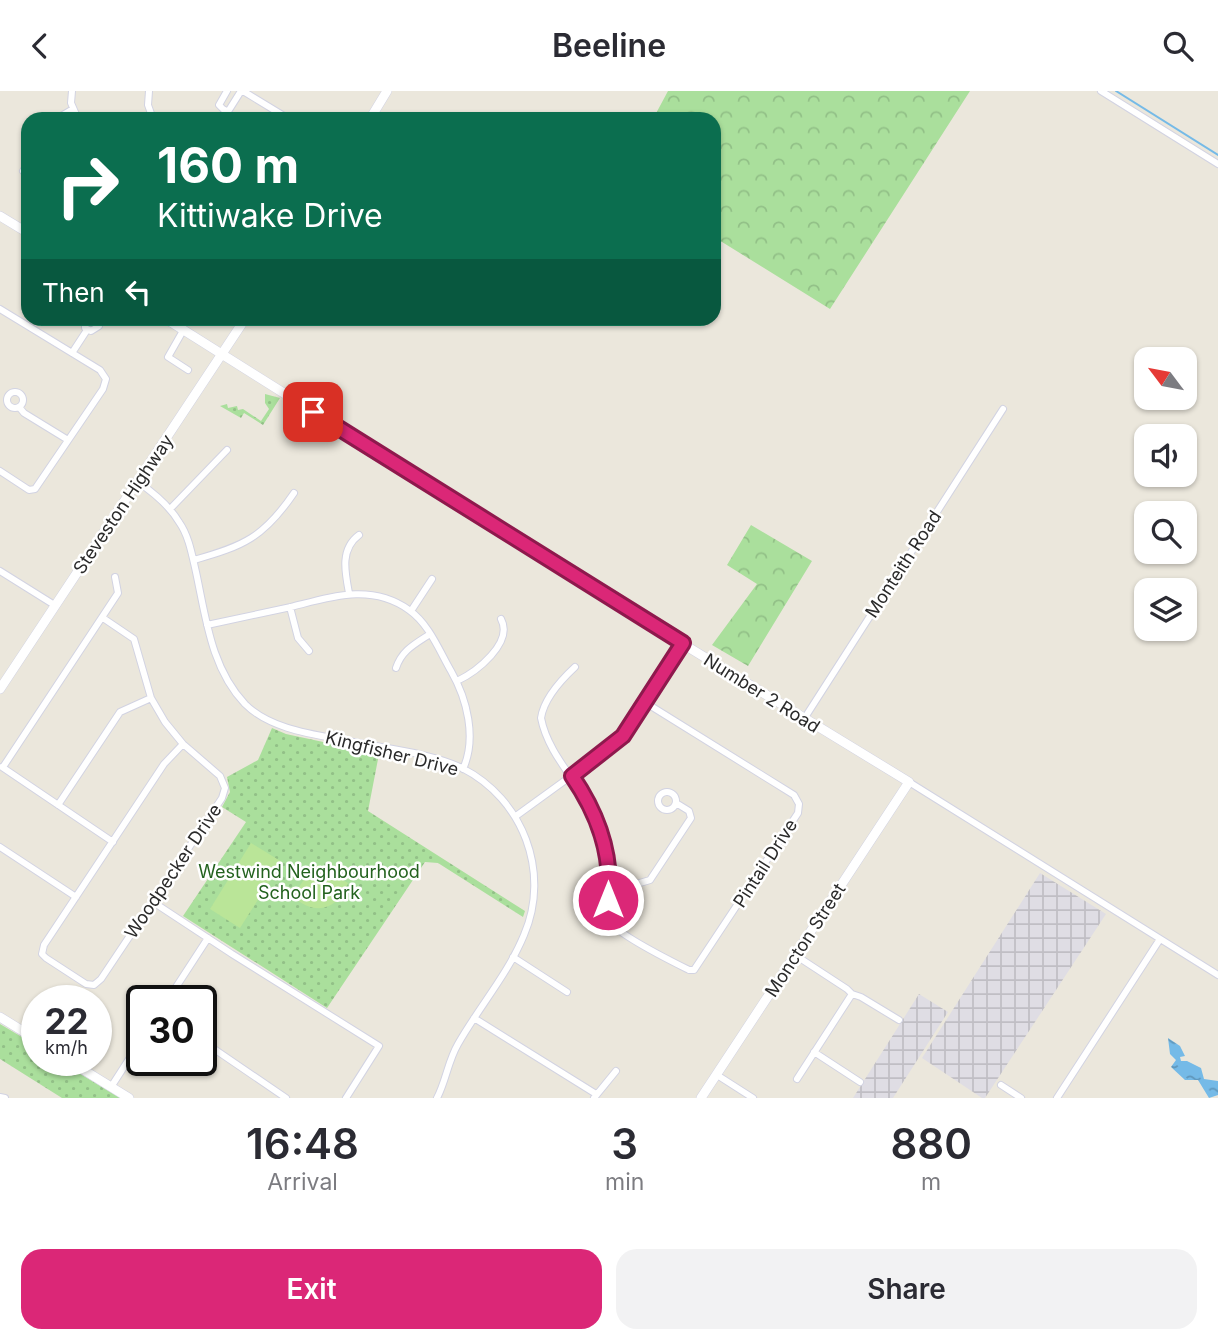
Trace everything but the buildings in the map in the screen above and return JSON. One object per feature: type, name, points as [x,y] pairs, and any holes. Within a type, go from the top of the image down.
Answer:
[{"type":"street","points":[[72,91],[74,112]]},
{"type":"street","points":[[149,91],[150,112]]},
{"type":"street","points":[[227,91],[219,105],[225,111],[229,110],[242,91],[277,112]]},
{"type":"street","points":[[374,112],[387,91]]},
{"type":"street","points":[[1101,91],[1218,164]]},
{"type":"street","points":[[68,112],[73,109]]},
{"type":"street","points":[[0,216],[21,229]]},
{"type":"street","points":[[0,309],[21,322]]},
{"type":"street","points":[[0,471],[29,490],[35,489],[103,389],[106,377],[102,371],[28,326]]},
{"type":"street","points":[[84,326],[91,331],[98,326]]},
{"type":"street","name":"Number 2 Road","points":[[179,326],[804,719],[1218,975]]},
{"type":"street","name":"Steveston Highway","points":[[0,689],[240,326]]},
{"type":"street","points":[[184,329],[168,357],[188,370]]},
{"type":"street","points":[[72,353],[87,330]]},
{"type":"street","points":[[19,407],[68,440]]},
{"type":"street","name":"Monteith Road","points":[[804,719],[1003,409]]},
{"type":"street","points":[[170,509],[227,450]]},
{"type":"street","name":"Kingfisher Drive","points":[[138,482],[170,509],[187,537],[217,662],[230,686],[248,706],[269,720],[291,728],[416,755],[463,769],[490,788],[516,816],[527,838],[534,865],[535,884],[530,918],[513,957],[455,1050],[437,1098]]},
{"type":"street","points":[[194,561],[234,548],[255,537],[281,512],[294,492]]},
{"type":"street","points":[[349,593],[345,569],[346,553],[351,541],[359,535]]},
{"type":"street","points":[[0,571],[56,605]]},
{"type":"street","points":[[113,842],[1,767],[118,593],[115,577]]},
{"type":"street","points":[[411,611],[432,579]]},
{"type":"street","points":[[207,625],[349,593],[383,597],[411,611],[430,634],[457,681],[468,717],[468,744],[463,769]]},
{"type":"street","points":[[290,607],[298,638],[309,651]]},
{"type":"street","name":"Woodpecker Drive","points":[[76,897],[42,952],[46,958],[86,984],[94,985],[101,979],[153,902],[222,797],[225,788],[220,776],[183,744],[165,722],[151,698],[134,639],[103,618]]},
{"type":"street","points":[[457,681],[474,672],[491,655],[504,634],[505,628],[501,619]]},
{"type":"street","points":[[396,668],[406,649],[430,634]]},
{"type":"street","points":[[516,816],[618,742],[683,643]]},
{"type":"street","points":[[575,667],[559,683],[541,718],[557,754],[590,804],[601,830],[610,885],[643,884],[655,875],[691,818],[689,811],[676,803]]},
{"type":"street","points":[[58,804],[120,712],[151,698]]},
{"type":"street","name":"Pintail Drive","points":[[610,885],[607,917],[614,927],[683,967],[694,970],[798,813],[799,804],[794,795],[646,703]]},
{"type":"street","points":[[0,848],[76,897],[164,764],[183,744]]},
{"type":"street","name":"Moncton Street","points":[[701,1098],[909,782]]},
{"type":"street","points":[[153,902],[379,1046],[346,1098]]},
{"type":"street","points":[[177,985],[208,938]]},
{"type":"street","points":[[1057,1098],[1160,939]]},
{"type":"street","points":[[795,955],[852,994],[862,997],[900,1020]]},
{"type":"street","points":[[513,957],[567,992]]},
{"type":"street","points":[[797,1079],[852,994]]},
{"type":"street","points":[[0,1017],[21,1030]]},
{"type":"street","points":[[474,1018],[595,1096],[616,1071]]},
{"type":"street","points":[[217,1051],[285,1098]]},
{"type":"street","points":[[814,1052],[860,1081]]},
{"type":"street","points":[[111,1087],[126,1064]]},
{"type":"street","points":[[717,1075],[753,1098]]},
{"type":"street","points":[[93,1076],[129,1098]]},
{"type":"street","points":[[1001,1085],[1021,1098]]},
{"type":"shaded area","points":[[1040,873],[1106,914],[985,1098],[982,1098],[922,1058]]},
{"type":"shaded area","points":[[919,994],[948,1012],[893,1098],[853,1098]]},
{"type":"green space","points":[[668,91],[970,91],[830,309],[721,241],[721,112],[657,112]]},
{"type":"green space","points":[[265,394],[280,398],[263,425],[244,413],[241,418],[220,406],[237,406],[238,410],[243,409],[261,421],[269,409],[265,403]]},
{"type":"green space","points":[[751,525],[812,561],[748,666],[712,645],[757,584],[727,565]]},
{"type":"green space","name":"Westwind Neighbourhood School Park","points":[[272,728],[286,734],[379,754],[368,811],[525,911],[523,917],[438,863],[425,862],[327,1008],[183,916],[246,822],[222,807],[230,792],[227,777],[258,760]]},
{"type":"green space","points":[[251,843],[282,862],[240,928],[210,909]]},
{"type":"green space","points":[[318,865],[348,883],[332,905],[317,908],[301,903],[293,896],[313,866]]},
{"type":"green space","points":[[0,1024],[21,1036],[21,1072],[0,1059]]},
{"type":"green space","points":[[27,1076],[84,1076],[120,1098],[62,1098]]},
{"type":"water","points":[[1168,1038],[1180,1046],[1185,1056],[1180,1057],[1181,1061],[1201,1068],[1204,1079],[1218,1081],[1218,1095],[1209,1098],[1198,1080],[1185,1080],[1171,1067],[1176,1060],[1170,1054]]},
{"type":"waterway","points":[[1116,91],[1218,155]]},
{"type":"route","points":[[313,412],[683,643],[618,742],[572,776],[590,804],[601,830],[609,870],[608,900]]}]
